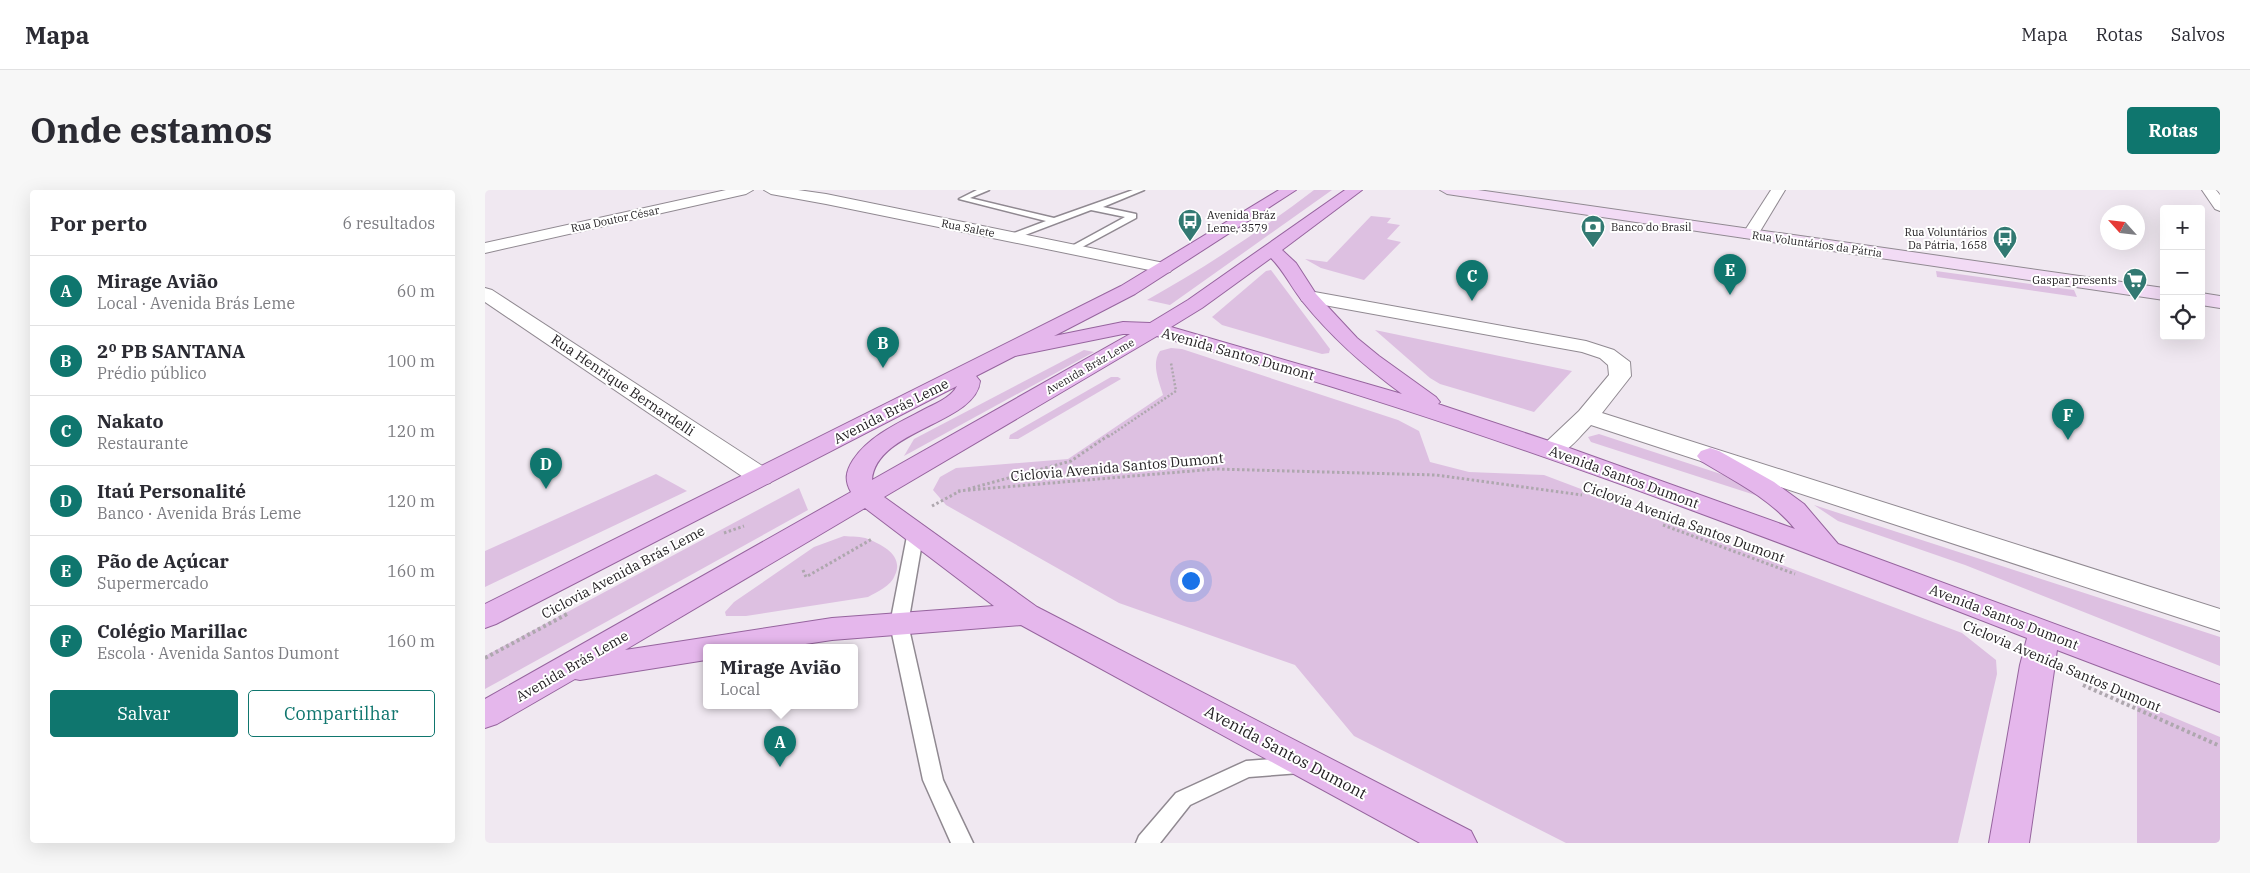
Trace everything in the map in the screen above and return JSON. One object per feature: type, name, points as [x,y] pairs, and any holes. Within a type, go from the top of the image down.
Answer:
[{"type":"main road","name":"Avenida Brás Leme","points":[[485,617],[1128,290],[1289,190]]},
{"type":"main road","name":"Avenida Bráz Leme","points":[[866,496],[1195,304],[1355,190]]},
{"type":"main road","name":"Rua Voluntários da Pátria","points":[[1447,190],[1708,229],[1753,230],[2160,293]]},
{"type":"main road","points":[[1272,249],[1290,267],[1309,297],[1350,342],[1371,361],[1445,414]]},
{"type":"main road","points":[[2205,300],[2220,302]]},
{"type":"main road","name":"Avenida Santos Dumont","points":[[1013,350],[1123,328],[1154,329],[1445,414],[1552,450],[1828,551],[2041,649],[2220,699]]},
{"type":"main road","points":[[866,496],[859,482],[861,466],[872,451],[893,436],[955,402],[968,390],[969,381],[963,375]]},
{"type":"main road","points":[[1711,456],[1765,488],[1794,510],[1828,551]]},
{"type":"main road","name":"Avenida Brás Leme","points":[[485,715],[866,496]]},
{"type":"main road","name":"Avenida Santos Dumont","points":[[866,496],[1026,614],[1457,843]]},
{"type":"main road","points":[[736,644],[832,630],[1026,614]]},
{"type":"main road","points":[[564,670],[703,649]]},
{"type":"main road","points":[[2009,843],[2041,649]]},
{"type":"street","name":"Rua Doutor César","points":[[485,241],[717,190]]},
{"type":"street","points":[[741,190],[754,190]]},
{"type":"street","name":"Rua Doutor César","points":[[485,248],[746,190]]},
{"type":"street","name":"Rua Salete","points":[[771,190],[1164,268]]},
{"type":"street","points":[[1753,230],[1778,190]]},
{"type":"street","points":[[2209,190],[2220,206]]},
{"type":"street","name":"Rua Henrique Bernardelli","points":[[485,294],[761,477]]},
{"type":"street","points":[[1309,297],[1586,348],[1607,354],[1619,362],[1620,376],[1587,416],[1552,450]]},
{"type":"street","points":[[1587,416],[2220,620]]},
{"type":"lane","points":[[985,190],[963,199],[1053,220]]},
{"type":"lane","points":[[1012,237],[1082,209],[1097,207],[1140,190]]},
{"type":"lane","points":[[1073,249],[1133,216],[1097,207]]},
{"type":"lane","points":[[909,527],[899,624],[933,780],[961,843]]},
{"type":"lane","points":[[1147,843],[1183,799],[1246,770],[1307,764]]},
{"type":"path","name":"Ciclovia Avenida Santos Dumont","points":[[1171,360],[1176,390],[1071,461],[958,491],[1215,469],[1436,475],[1583,495]]},
{"type":"path","name":"Ciclovia Avenida Santos Dumont","points":[[1656,523],[1803,577]]},
{"type":"path","name":"Ciclovia Avenida Brás Leme","points":[[721,534],[748,524]]},
{"type":"path","points":[[805,576],[909,527]]},
{"type":"path","name":"Ciclovia Avenida Brás Leme","points":[[485,658],[572,612]]},
{"type":"path","name":"Ciclovia Avenida Santos Dumont","points":[[2041,649],[2220,746]]},
{"type":"shaded area","points":[[1314,190],[1332,190],[1170,305],[1147,300],[1232,248]]},
{"type":"shaded area","points":[[1371,216],[1391,218],[1387,223],[1400,225],[1387,239],[1401,242],[1364,280],[1321,268],[1305,259],[1327,262]]},
{"type":"shaded area","points":[[1271,270],[1330,349],[1329,353],[1322,354],[1222,325],[1212,317],[1266,271]]},
{"type":"shaded area","points":[[1936,271],[2074,290],[2077,297],[1937,277]]},
{"type":"shaded area","points":[[1375,330],[1572,371],[1534,412],[1440,384],[1430,378]]},
{"type":"shaded area","points":[[1171,348],[1182,349],[1398,420],[1419,431],[1430,462],[1469,472],[1544,475],[1962,633],[1996,660],[1997,674],[1958,843],[1566,843],[1354,736],[1295,665],[1119,603],[946,505],[933,490],[940,477],[956,468],[1068,459],[1163,395],[1156,361],[1160,351]]},
{"type":"shaded area","points":[[1084,350],[1094,352],[904,456],[914,439]]},
{"type":"shaded area","points":[[1111,377],[1121,379],[1018,439],[1009,439],[1010,435]]},
{"type":"shaded area","points":[[1599,434],[1736,479],[1758,496],[1591,442],[1588,437]]},
{"type":"shaded area","points":[[656,474],[687,491],[485,587],[485,551]]},
{"type":"shaded area","points":[[799,488],[808,510],[485,689],[485,656]]},
{"type":"shaded area","points":[[1814,505],[2220,637],[2220,666],[1965,565],[1838,521]]},
{"type":"shaded area","points":[[844,536],[865,538],[880,544],[891,552],[897,562],[897,568],[893,579],[887,585],[868,597],[746,616],[726,616],[725,612],[734,602],[814,547]]},
{"type":"shaded area","points":[[2137,702],[2220,737],[2220,843],[2137,843]]},
{"type":"place","name":"Avenida Bráz Leme, 3579","points":[[1190,242]]},
{"type":"place","name":"Banco do Brasil","points":[[1593,248]]},
{"type":"place","name":"Rua Voluntários Da Pátria, 1658","points":[[2005,259]]},
{"type":"place","name":"Pão de Açúcar","points":[[1730,295]]},
{"type":"place","name":"Nakato","points":[[1472,301]]},
{"type":"place","name":"Gaspar presents","points":[[2135,301]]},
{"type":"place","name":"2º PB SANTANA","points":[[883,368]]},
{"type":"place","name":"Colégio Marillac","points":[[2068,440]]},
{"type":"place","name":"Itaú Personalité","points":[[546,489]]},
{"type":"place","name":"Mirage Avião","points":[[780,767]]}]
